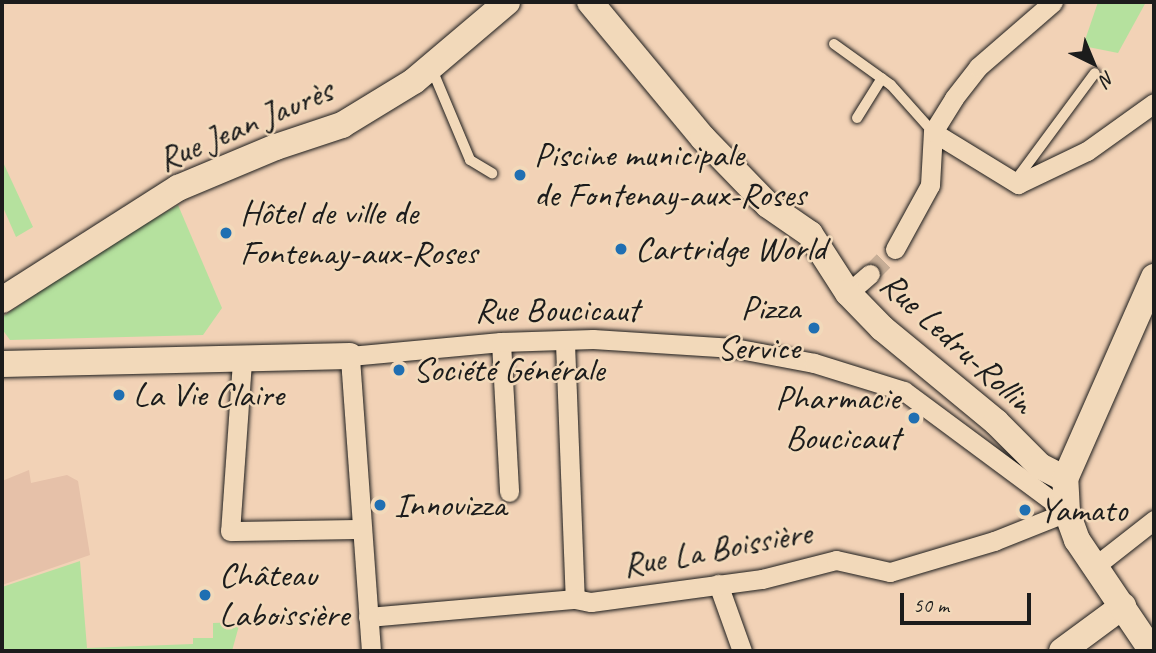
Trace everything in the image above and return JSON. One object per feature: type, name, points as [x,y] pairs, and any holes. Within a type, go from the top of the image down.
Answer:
[{"type":"street","name":"Rue Jean Jaurès","points":[[2,300],[178,188],[276,147],[342,125],[414,81],[430,63],[507,2]]},
{"type":"street","name":"Rue Ledru-Rollin","points":[[590,2],[703,138],[768,205],[810,234],[848,293],[906,351],[953,384],[1040,466],[1065,479]]},
{"type":"street","points":[[895,249],[930,186],[933,132],[978,67],[1053,2]]},
{"type":"street","points":[[933,132],[1018,184],[1087,151],[1154,103]]},
{"type":"street","points":[[848,293],[870,274]]},
{"type":"street","points":[[1065,479],[1154,277]]},
{"type":"street","name":"Rue Boucicaut","points":[[2,364],[242,361],[349,356],[501,342],[565,343],[621,339],[734,348],[883,381],[926,405],[1067,512]]},
{"type":"street","points":[[501,342],[509,492]]},
{"type":"street","points":[[565,343],[575,599]]},
{"type":"street","points":[[349,356],[372,651]]},
{"type":"street","points":[[242,361],[230,531],[362,529]]},
{"type":"street","name":"Rue Boucicaut","points":[[1065,479],[1067,512],[1094,567],[1152,651]]},
{"type":"street","name":"Rue La Boissière","points":[[368,617],[575,599],[591,602],[718,584],[836,560],[890,572],[1067,512]]},
{"type":"street","points":[[1094,567],[1154,520]]},
{"type":"street","points":[[718,584],[742,651]]},
{"type":"street","points":[[1062,651],[1123,606]]},
{"type":"lane","points":[[834,44],[882,78],[933,132]]},
{"type":"lane","points":[[430,63],[470,160],[492,173]]},
{"type":"lane","points":[[1014,181],[1095,73]]},
{"type":"lane","points":[[857,118],[882,78]]},
{"type":"shaded area","points":[[29,470],[31,483],[67,475],[78,481],[90,555],[2,585],[2,481]]},
{"type":"green space","points":[[1098,2],[1146,2],[1118,53],[1083,46]]},
{"type":"green space","points":[[2,160],[33,227],[16,237],[2,205]]},
{"type":"green space","points":[[178,205],[222,308],[203,335],[10,340],[2,329],[2,317],[108,245]]},
{"type":"green space","points":[[80,561],[87,648],[193,644],[193,638],[213,638],[213,623],[240,622],[232,651],[2,651],[2,587]]},
{"type":"tunnel","points":[[870,274],[895,249]]},
{"type":"place","name":"Piscine municipale de Fontenay-aux-Roses","points":[[520,175]]},
{"type":"place","name":"Hôtel de ville de Fontenay-aux-Roses","points":[[226,233]]},
{"type":"place","name":"Cartridge World","points":[[621,249]]},
{"type":"place","name":"Pizza Service","points":[[814,328]]},
{"type":"place","name":"Société Générale","points":[[399,370]]},
{"type":"place","name":"La Vie Claire","points":[[119,395]]},
{"type":"place","name":"Pharmacie Boucicaut","points":[[914,418]]},
{"type":"place","name":"Innovizza","points":[[380,505]]},
{"type":"place","name":"Yamato","points":[[1025,510]]},
{"type":"place","name":"Château Laboissière","points":[[205,595]]}]
